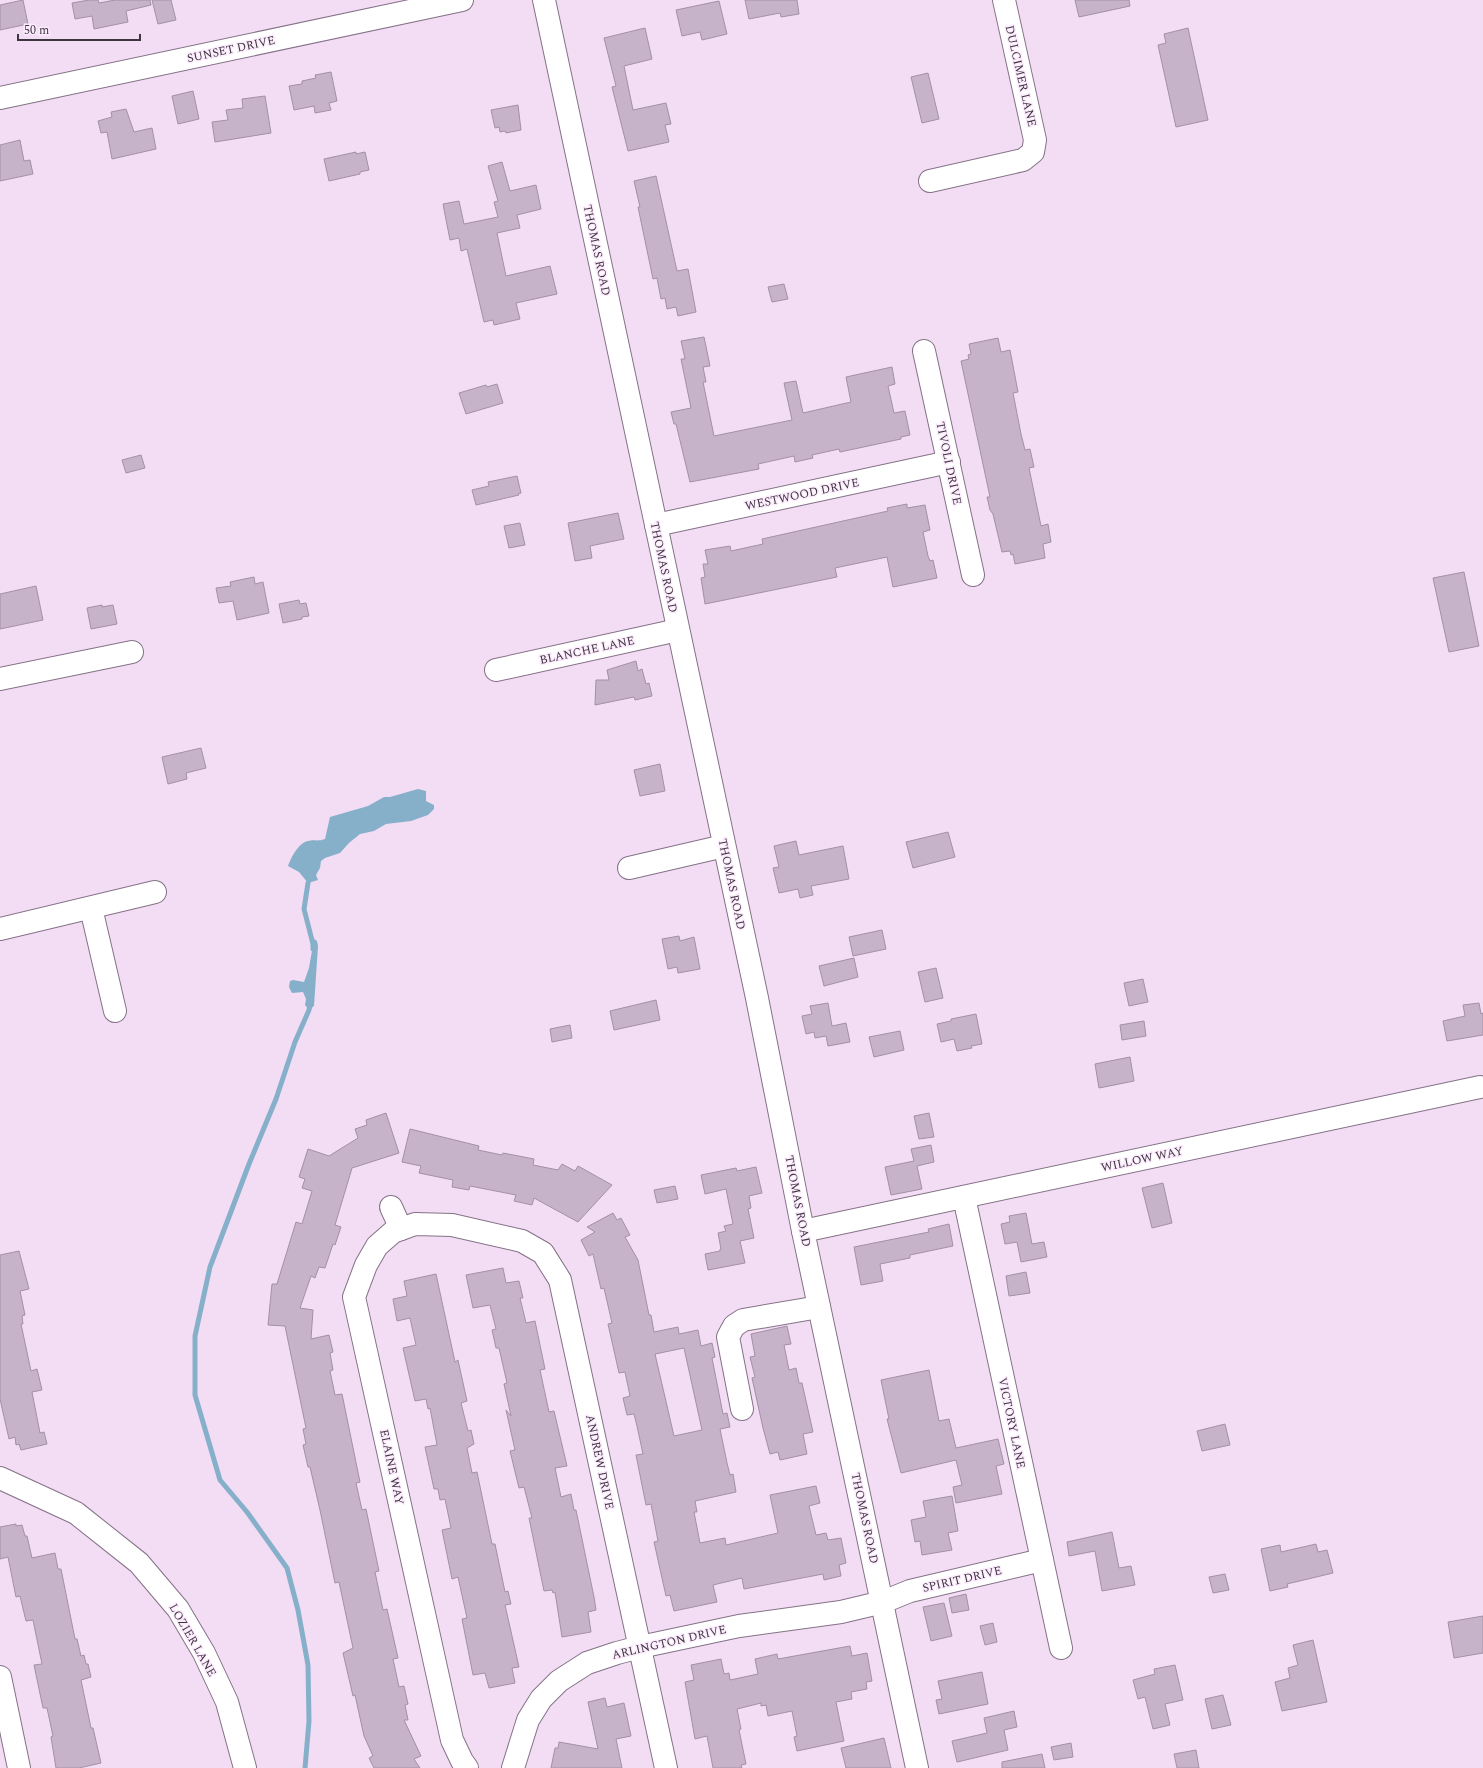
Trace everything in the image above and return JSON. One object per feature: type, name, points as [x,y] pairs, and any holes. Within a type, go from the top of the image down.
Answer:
[{"type":"street","name":"SUNSET DRIVE","points":[[0,98],[462,0]]},
{"type":"street","name":"THOMAS ROAD","points":[[544,0],[757,998],[803,1231],[918,1768]]},
{"type":"street","name":"DULCIMER LANE","points":[[930,181],[1023,160],[1033,152],[1035,140],[1004,0]]},
{"type":"street","name":"TIVOLI DRIVE","points":[[924,351],[973,576]]},
{"type":"street","name":"WESTWOOD DRIVE","points":[[656,525],[949,462]]},
{"type":"street","name":"BLANCHE LANE","points":[[496,670],[678,630]]},
{"type":"street","points":[[0,679],[132,652]]},
{"type":"street","points":[[629,868],[724,846]]},
{"type":"street","points":[[0,928],[155,892]]},
{"type":"street","points":[[91,908],[115,1011]]},
{"type":"street","name":"WILLOW WAY","points":[[803,1231],[1480,1087]]},
{"type":"street","name":"VICTORY LANE","points":[[964,1197],[1061,1648]]},
{"type":"street","points":[[391,1207],[400,1229]]},
{"type":"street","name":"ELAINE WAY","points":[[452,1225],[415,1224],[393,1232],[377,1246],[366,1266],[354,1297],[452,1740],[462,1761],[468,1768]]},
{"type":"street","name":"ANDREW DRIVE","points":[[452,1225],[522,1241],[543,1253],[560,1280],[666,1768]]},
{"type":"street","points":[[742,1409],[728,1337],[734,1326],[743,1320],[819,1307]]},
{"type":"street","name":"LOZIER LANE","points":[[0,1478],[76,1513],[139,1563],[178,1609],[204,1654],[227,1702],[245,1768]]},
{"type":"street","name":"SPIRIT DRIVE","points":[[883,1602],[910,1591],[1042,1560]]},
{"type":"street","name":"ARLINGTON DRIVE","points":[[513,1768],[528,1720],[541,1699],[559,1681],[587,1663],[640,1647],[739,1626],[841,1612],[883,1602]]},
{"type":"street","points":[[0,1677],[19,1768]]},
{"type":"water","points":[[418,789],[426,791],[426,801],[434,805],[434,809],[428,815],[411,821],[386,824],[374,831],[360,834],[340,853],[325,858],[321,861],[320,868],[316,875],[318,880],[308,883],[299,872],[288,866],[293,855],[304,842],[325,839],[330,817],[368,806],[384,797],[390,797]]},
{"type":"water","points":[[314,939],[317,941],[318,946],[314,1006],[309,1010],[305,1005],[306,999],[303,992],[292,993],[289,987],[290,981],[293,980],[304,982],[309,968]]},
{"type":"building","points":[[23,0],[28,24],[0,30],[0,5]]},
{"type":"building","points":[[98,0],[99,3],[115,0],[150,0],[151,5],[126,11],[128,22],[94,29],[92,16],[75,19],[72,3]]},
{"type":"building","points":[[152,0],[171,0],[176,20],[158,24]]},
{"type":"building","points":[[745,0],[797,0],[799,14],[781,17],[780,13],[749,19]]},
{"type":"building","points":[[1075,0],[1129,0],[1130,6],[1079,17]]},
{"type":"building","points":[[719,1],[727,34],[702,40],[700,32],[682,36],[676,10]]},
{"type":"building","points":[[645,28],[652,59],[624,66],[633,110],[666,103],[671,124],[665,125],[669,142],[628,151],[612,87],[616,86],[604,38]]},
{"type":"building","points":[[1188,28],[1208,120],[1176,127],[1158,45],[1166,43],[1164,34]]},
{"type":"building","points":[[331,72],[337,101],[329,103],[331,110],[315,113],[314,106],[294,110],[289,86],[302,84],[302,81],[316,78],[315,75]]},
{"type":"building","points":[[928,73],[939,119],[922,123],[911,77]]},
{"type":"building","points":[[193,91],[199,119],[178,124],[172,96]]},
{"type":"building","points":[[265,96],[271,133],[215,142],[212,122],[228,120],[226,110],[243,108],[242,99]]},
{"type":"building","points":[[518,105],[521,130],[506,133],[505,131],[500,132],[499,127],[495,128],[491,110]]},
{"type":"building","points":[[126,109],[134,132],[152,128],[156,149],[112,159],[107,132],[101,133],[98,121],[112,117],[111,112]]},
{"type":"building","points":[[20,140],[24,161],[30,160],[33,174],[0,181],[0,145]]},
{"type":"building","points":[[356,152],[356,154],[365,152],[369,170],[360,172],[360,174],[329,181],[324,159]]},
{"type":"building","points":[[502,162],[510,191],[536,185],[541,209],[517,215],[520,228],[497,233],[506,276],[550,266],[557,294],[516,303],[520,319],[494,325],[493,320],[484,322],[467,249],[461,251],[459,238],[450,240],[443,204],[459,201],[464,224],[498,217],[494,202],[498,201],[488,166]]},
{"type":"building","points":[[656,176],[677,271],[688,269],[696,312],[678,316],[676,307],[667,309],[665,298],[661,299],[657,278],[653,279],[634,181]]},
{"type":"building","points":[[784,284],[788,299],[772,302],[768,287]]},
{"type":"building","points":[[704,337],[710,366],[703,367],[706,382],[703,382],[714,436],[792,420],[784,383],[796,381],[803,413],[851,402],[846,377],[892,367],[895,384],[888,386],[894,413],[905,411],[910,435],[901,437],[901,439],[840,452],[839,449],[812,455],[813,458],[795,462],[794,456],[758,464],[759,469],[690,482],[676,424],[674,424],[671,412],[691,408],[681,359],[685,359],[681,341]]},
{"type":"building","points":[[998,338],[1001,352],[1010,350],[1018,392],[1013,393],[1021,434],[1025,450],[1030,449],[1034,467],[1029,468],[1041,526],[1048,524],[1051,542],[1043,544],[1045,558],[1015,564],[1013,554],[1011,555],[1010,551],[1002,552],[993,514],[990,510],[987,497],[990,497],[961,361],[969,359],[968,355],[971,354],[969,344]]},
{"type":"building","points":[[497,384],[503,403],[466,414],[459,393],[486,385],[487,387]]},
{"type":"building","points":[[141,455],[145,468],[126,473],[122,460]]},
{"type":"building","points":[[517,476],[521,493],[518,494],[519,495],[476,505],[472,490],[489,486],[488,482]]},
{"type":"building","points":[[907,504],[907,508],[925,505],[930,530],[923,532],[928,556],[930,561],[933,560],[937,578],[893,587],[887,557],[835,568],[837,577],[705,604],[701,578],[705,577],[703,564],[708,564],[705,550],[730,546],[731,551],[763,544],[762,539],[888,511],[887,508]]},
{"type":"building","points":[[618,513],[624,539],[590,546],[592,558],[575,561],[568,523]]},
{"type":"building","points":[[520,523],[525,545],[509,548],[504,526]]},
{"type":"building","points":[[1464,572],[1479,646],[1449,652],[1433,578]]},
{"type":"building","points":[[254,577],[255,584],[263,582],[269,613],[237,620],[233,601],[219,603],[216,588],[231,586],[230,582]]},
{"type":"building","points":[[36,586],[43,620],[0,629],[0,594]]},
{"type":"building","points":[[299,600],[300,604],[306,603],[309,616],[283,623],[279,604]]},
{"type":"building","points":[[102,605],[102,607],[113,605],[117,624],[91,629],[87,608]]},
{"type":"building","points":[[636,661],[638,671],[642,669],[646,684],[649,683],[652,696],[635,700],[634,697],[595,705],[596,680],[609,680],[607,670]]},
{"type":"building","points":[[201,748],[206,768],[186,773],[187,779],[168,784],[162,757]]},
{"type":"building","points":[[660,764],[665,791],[640,796],[634,770]]},
{"type":"building","points":[[948,832],[955,857],[913,868],[906,842]]},
{"type":"building","points":[[796,841],[799,855],[843,846],[849,879],[811,886],[813,895],[800,898],[798,889],[779,893],[773,868],[779,867],[774,846]]},
{"type":"building","points":[[882,930],[886,949],[853,956],[849,937]]},
{"type":"building","points":[[679,936],[680,941],[694,937],[700,969],[678,973],[677,967],[668,969],[662,939]]},
{"type":"building","points":[[854,958],[858,977],[824,986],[819,966]]},
{"type":"building","points":[[936,968],[943,998],[925,1002],[918,972]]},
{"type":"building","points":[[1143,979],[1148,1002],[1129,1006],[1124,983]]},
{"type":"building","points":[[656,1000],[660,1020],[614,1030],[610,1011]]},
{"type":"building","points":[[828,1003],[832,1026],[846,1023],[850,1042],[828,1046],[826,1036],[815,1038],[814,1032],[806,1034],[802,1016],[812,1014],[810,1006]]},
{"type":"building","points":[[1479,1003],[1481,1014],[1483,1013],[1483,1035],[1447,1041],[1443,1021],[1465,1016],[1463,1005]]},
{"type":"building","points":[[976,1014],[982,1044],[957,1051],[954,1039],[941,1042],[937,1024],[951,1021],[951,1019]]},
{"type":"building","points":[[1144,1021],[1146,1036],[1122,1040],[1120,1025]]},
{"type":"building","points":[[570,1025],[572,1038],[552,1042],[550,1029]]},
{"type":"building","points":[[900,1031],[904,1050],[874,1057],[869,1037]]},
{"type":"building","points":[[1130,1057],[1134,1081],[1099,1088],[1095,1064]]},
{"type":"building","points":[[386,1113],[399,1153],[352,1168],[335,1225],[341,1227],[335,1245],[333,1244],[325,1268],[319,1267],[315,1278],[311,1276],[300,1308],[313,1310],[311,1339],[329,1335],[333,1352],[330,1353],[333,1370],[330,1371],[335,1395],[342,1394],[360,1482],[356,1483],[362,1510],[366,1509],[379,1571],[375,1572],[383,1610],[387,1609],[398,1658],[393,1659],[399,1687],[404,1686],[408,1704],[405,1705],[408,1720],[404,1720],[421,1756],[414,1759],[420,1768],[374,1768],[369,1758],[373,1756],[364,1736],[355,1695],[353,1696],[343,1653],[353,1648],[339,1582],[335,1583],[320,1510],[310,1467],[308,1467],[303,1445],[306,1444],[303,1429],[306,1428],[285,1326],[268,1325],[272,1284],[277,1284],[296,1222],[302,1224],[312,1191],[302,1188],[305,1179],[299,1177],[308,1149],[329,1156],[358,1138],[355,1129],[367,1125],[366,1120]]},
{"type":"building","points":[[929,1113],[934,1137],[919,1139],[914,1116]]},
{"type":"building","points":[[410,1129],[479,1146],[478,1150],[534,1159],[533,1165],[558,1170],[562,1164],[575,1171],[578,1166],[612,1185],[578,1222],[534,1198],[532,1205],[514,1201],[516,1195],[470,1186],[469,1190],[452,1187],[453,1180],[419,1173],[421,1166],[402,1162]]},
{"type":"building","points":[[931,1145],[934,1162],[917,1166],[922,1189],[891,1195],[885,1167],[914,1161],[911,1149]]},
{"type":"building","points":[[756,1167],[762,1193],[749,1196],[751,1208],[748,1209],[754,1238],[740,1241],[745,1263],[708,1270],[705,1254],[720,1251],[721,1249],[718,1233],[726,1231],[724,1226],[733,1224],[726,1189],[705,1194],[701,1175],[736,1168],[737,1171]]},
{"type":"building","points":[[1163,1183],[1172,1223],[1152,1228],[1142,1188]]},
{"type":"building","points":[[675,1186],[678,1199],[657,1203],[654,1190]]},
{"type":"building","points":[[613,1213],[617,1220],[621,1218],[630,1235],[625,1237],[638,1260],[654,1332],[678,1327],[679,1334],[698,1330],[701,1346],[712,1343],[715,1357],[712,1358],[723,1414],[727,1413],[730,1427],[720,1429],[730,1475],[733,1474],[736,1492],[695,1501],[697,1512],[694,1512],[700,1543],[725,1538],[726,1545],[778,1533],[770,1495],[816,1486],[820,1503],[809,1506],[816,1535],[826,1533],[828,1540],[841,1538],[846,1563],[839,1565],[841,1576],[824,1580],[823,1574],[744,1589],[742,1578],[713,1585],[717,1602],[674,1611],[670,1595],[666,1596],[654,1542],[658,1541],[651,1504],[646,1505],[636,1455],[643,1454],[634,1414],[627,1415],[623,1398],[630,1396],[625,1372],[619,1373],[608,1324],[612,1323],[604,1288],[601,1289],[593,1254],[589,1256],[581,1240],[595,1232],[587,1227]],"holes":[[[684,1348],[702,1430],[674,1436],[655,1354]]]},
{"type":"building","points":[[1026,1213],[1032,1244],[1044,1242],[1047,1257],[1021,1262],[1017,1242],[1005,1244],[1001,1224],[1010,1222],[1009,1216]]},
{"type":"building","points":[[949,1224],[953,1246],[910,1255],[910,1258],[880,1264],[883,1281],[861,1285],[854,1247],[929,1232],[928,1229]]},
{"type":"building","points":[[19,1251],[29,1289],[20,1291],[25,1315],[22,1316],[23,1324],[21,1324],[31,1371],[37,1369],[42,1390],[32,1392],[40,1433],[44,1432],[47,1444],[21,1450],[19,1444],[16,1445],[15,1437],[9,1439],[0,1399],[0,1255]]},
{"type":"building","points":[[503,1268],[506,1283],[519,1281],[523,1298],[520,1298],[526,1323],[535,1321],[545,1369],[540,1370],[549,1412],[554,1411],[567,1466],[555,1468],[561,1497],[571,1494],[574,1510],[576,1510],[594,1597],[596,1610],[588,1612],[591,1632],[562,1637],[555,1592],[553,1593],[552,1590],[544,1591],[529,1518],[532,1518],[524,1487],[519,1488],[510,1451],[515,1450],[506,1410],[511,1416],[504,1384],[507,1383],[499,1348],[496,1348],[492,1330],[496,1329],[490,1305],[473,1308],[466,1275]]},
{"type":"building","points":[[1026,1272],[1030,1293],[1009,1296],[1006,1276]]},
{"type":"building","points":[[436,1274],[455,1362],[458,1360],[467,1401],[461,1403],[468,1431],[471,1430],[474,1444],[467,1448],[472,1473],[477,1472],[492,1544],[495,1544],[505,1592],[508,1591],[511,1604],[505,1605],[519,1667],[512,1668],[515,1683],[489,1688],[485,1673],[473,1675],[462,1619],[467,1618],[458,1577],[452,1579],[442,1530],[451,1528],[445,1499],[440,1500],[438,1489],[434,1489],[425,1447],[437,1445],[430,1408],[428,1409],[426,1399],[415,1401],[403,1348],[416,1345],[410,1318],[397,1321],[393,1299],[407,1296],[404,1281]]},
{"type":"building","points":[[787,1326],[791,1344],[784,1345],[789,1370],[796,1368],[799,1383],[802,1383],[813,1432],[803,1434],[807,1454],[780,1460],[778,1452],[770,1454],[763,1428],[752,1378],[755,1377],[750,1357],[755,1356],[751,1334]]},
{"type":"building","points":[[929,1370],[939,1421],[949,1419],[956,1448],[998,1439],[1004,1464],[996,1466],[1002,1494],[956,1503],[953,1487],[962,1485],[956,1460],[901,1473],[887,1419],[889,1419],[881,1380]]},
{"type":"building","points":[[1225,1424],[1230,1445],[1202,1451],[1197,1431]]},
{"type":"building","points":[[952,1496],[958,1531],[948,1533],[952,1550],[922,1555],[920,1541],[915,1542],[911,1520],[926,1517],[923,1501]]},
{"type":"building","points":[[16,1524],[16,1526],[22,1525],[25,1536],[27,1536],[32,1558],[55,1553],[58,1569],[61,1569],[75,1639],[77,1639],[81,1656],[84,1655],[86,1664],[88,1664],[91,1677],[81,1680],[91,1728],[93,1728],[101,1763],[79,1768],[56,1768],[51,1737],[53,1736],[47,1708],[43,1708],[34,1665],[42,1664],[33,1620],[26,1621],[20,1596],[16,1597],[8,1557],[0,1559],[0,1527]]},
{"type":"building","points":[[1112,1532],[1119,1568],[1131,1566],[1135,1585],[1102,1591],[1095,1551],[1069,1556],[1067,1542]]},
{"type":"building","points":[[1316,1544],[1318,1552],[1327,1550],[1333,1573],[1287,1584],[1288,1587],[1270,1591],[1261,1549],[1280,1545],[1281,1552]]},
{"type":"building","points":[[1225,1574],[1229,1590],[1213,1593],[1209,1577]]},
{"type":"building","points":[[966,1594],[969,1610],[952,1613],[949,1598]]},
{"type":"building","points":[[944,1603],[952,1636],[931,1641],[923,1607]]},
{"type":"building","points":[[1483,1616],[1483,1653],[1454,1658],[1448,1622]]},
{"type":"building","points":[[993,1623],[997,1642],[985,1645],[980,1626]]},
{"type":"building","points":[[1313,1640],[1327,1702],[1282,1711],[1275,1682],[1290,1678],[1288,1668],[1298,1665],[1293,1645]]},
{"type":"building","points":[[850,1646],[852,1656],[867,1653],[872,1681],[866,1682],[867,1689],[851,1692],[852,1699],[836,1702],[844,1741],[797,1751],[794,1737],[797,1736],[792,1711],[768,1716],[766,1705],[761,1706],[761,1703],[737,1709],[741,1729],[739,1730],[746,1764],[741,1765],[742,1768],[713,1768],[707,1736],[695,1739],[685,1682],[694,1680],[691,1665],[721,1659],[724,1674],[729,1673],[730,1680],[758,1674],[755,1659],[777,1654],[778,1659]]},
{"type":"building","points":[[1175,1665],[1183,1700],[1165,1704],[1170,1725],[1153,1729],[1145,1697],[1138,1699],[1133,1680],[1155,1674],[1154,1669]]},
{"type":"building","points":[[982,1672],[988,1704],[939,1714],[936,1700],[942,1699],[938,1681]]},
{"type":"building","points":[[1223,1695],[1231,1725],[1212,1729],[1205,1699]]},
{"type":"building","points":[[605,1698],[607,1707],[624,1703],[631,1736],[616,1739],[622,1768],[551,1768],[555,1748],[558,1748],[559,1742],[598,1749],[588,1702]]},
{"type":"building","points":[[1014,1711],[1017,1727],[1004,1730],[1008,1750],[957,1762],[952,1741],[987,1733],[984,1718]]},
{"type":"building","points":[[884,1738],[891,1768],[846,1768],[841,1748]]},
{"type":"building","points":[[1071,1743],[1073,1757],[1054,1760],[1051,1747]]},
{"type":"building","points":[[1196,1750],[1199,1768],[1177,1768],[1174,1754]]},
{"type":"building","points":[[1042,1754],[1045,1768],[1002,1768],[1002,1762]]},
{"type":"waterway","points":[[308,883],[304,909],[313,949]]},
{"type":"waterway","points":[[305,1768],[309,1721],[308,1665],[298,1610],[287,1568],[247,1512],[220,1480],[195,1395],[195,1336],[210,1267],[249,1164],[276,1099],[295,1042],[310,1005]]}]
